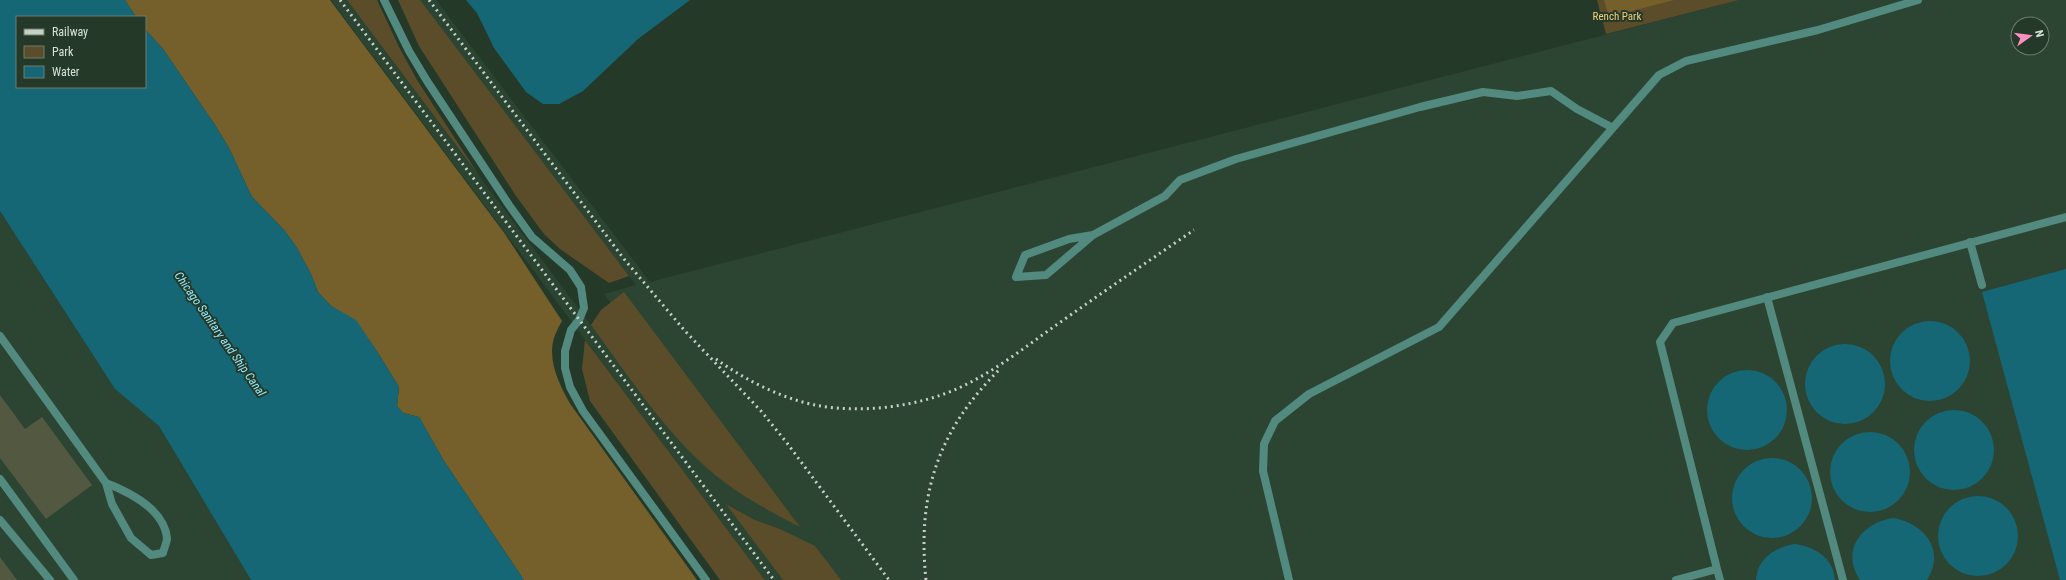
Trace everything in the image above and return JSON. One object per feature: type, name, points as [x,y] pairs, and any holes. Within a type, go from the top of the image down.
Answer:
[{"type":"lane","points":[[384,0],[427,81],[509,205],[532,237],[570,270],[581,287],[584,308],[579,320],[571,330],[565,351],[565,368],[570,387],[584,411],[706,580]]},
{"type":"lane","points":[[1289,580],[1263,471],[1264,444],[1275,421],[1309,394],[1438,327],[1659,75],[1686,61],[1818,30],[1918,0]]},
{"type":"lane","points":[[1093,235],[1069,239],[1025,255],[1016,278],[1046,275],[1093,235],[1165,196],[1180,180],[1236,159],[1420,107],[1483,92],[1516,96],[1550,91],[1577,109],[1613,128]]},
{"type":"lane","points":[[1720,580],[1660,342],[1673,323],[2066,217]]},
{"type":"lane","points":[[1970,242],[1982,285]]},
{"type":"lane","points":[[1767,297],[1844,580]]},
{"type":"lane","points":[[0,336],[106,484],[112,504],[131,538],[151,555],[163,553],[167,539],[162,524],[152,511],[127,491],[106,484]]},
{"type":"lane","points":[[0,479],[74,580]]},
{"type":"lane","points":[[0,520],[50,580]]},
{"type":"lane","points":[[1676,580],[1717,569]]},
{"type":"shaded area","points":[[125,0],[330,0],[505,234],[562,321],[554,338],[552,356],[553,364],[563,390],[571,405],[697,580],[524,580],[444,461],[419,417],[403,413],[397,406],[399,387],[356,321],[331,306],[318,292],[311,274],[297,248],[285,231],[252,197],[229,148],[215,125],[163,49],[146,30],[146,16],[135,16]]},
{"type":"shaded area","points":[[331,0],[347,0],[663,421],[765,509],[604,294],[636,285],[419,0],[436,0],[650,282],[1739,0],[2066,0],[2066,580],[818,580],[780,529],[755,520],[727,504],[783,580],[765,580]]},
{"type":"shaded area","points":[[1604,0],[1674,0],[1609,17]]},
{"type":"shaded area","points":[[0,211],[115,389],[159,426],[251,580],[0,580]]},
{"type":"green space","points":[[347,0],[377,0],[399,47],[417,80],[480,177]]},
{"type":"green space","points":[[398,0],[420,0],[629,276],[609,283],[560,249],[544,234],[516,196],[419,46]]},
{"type":"green space","name":"Rench Park","points":[[1597,0],[1739,0],[1606,34]]},
{"type":"green space","points":[[624,292],[800,527],[772,512],[727,484],[688,450],[653,410],[591,325],[601,310]]},
{"type":"green space","points":[[585,340],[765,580],[720,580],[590,401],[582,369]]},
{"type":"green space","points":[[726,504],[755,520],[780,529],[815,546],[841,580],[783,580]]},
{"type":"water","name":"Chicago Sanitary and Ship Canal","points":[[0,0],[125,0],[135,16],[16,16],[16,88],[146,88],[146,30],[163,49],[215,125],[229,148],[252,197],[285,231],[297,248],[311,274],[318,292],[331,306],[356,320],[399,387],[397,406],[403,413],[419,417],[444,461],[524,580],[251,580],[159,426],[115,389],[0,211]]},
{"type":"water","points":[[466,0],[690,0],[638,39],[583,91],[559,104],[543,104],[526,92],[494,48],[477,13]]},
{"type":"water","points":[[2066,269],[2066,580],[2060,580],[1982,292]]},
{"type":"water","points":[[1930,321],[1945,324],[1958,333],[1967,346],[1970,361],[1967,376],[1958,389],[1945,398],[1930,401],[1915,398],[1902,389],[1893,376],[1890,361],[1893,346],[1902,333],[1915,324]]},
{"type":"water","points":[[1845,344],[1860,347],[1873,356],[1882,369],[1885,384],[1882,399],[1873,412],[1860,421],[1845,424],[1830,421],[1817,412],[1808,399],[1805,384],[1808,369],[1817,356],[1830,347]]},
{"type":"water","points":[[1747,370],[1762,373],[1775,382],[1784,395],[1787,410],[1784,425],[1775,438],[1762,447],[1747,450],[1732,447],[1719,438],[1710,425],[1707,410],[1710,395],[1719,382],[1732,373]]},
{"type":"water","points":[[1954,410],[1969,413],[1982,422],[1991,435],[1994,450],[1991,465],[1982,478],[1969,487],[1954,490],[1939,487],[1926,478],[1917,465],[1914,450],[1917,435],[1926,422],[1939,413]]},
{"type":"water","points":[[1870,432],[1885,435],[1898,444],[1907,457],[1910,472],[1907,487],[1898,500],[1885,509],[1870,512],[1855,509],[1842,500],[1833,487],[1830,472],[1833,457],[1842,444],[1855,435]]},
{"type":"water","points":[[1772,458],[1787,461],[1800,470],[1809,483],[1812,498],[1809,513],[1800,526],[1787,535],[1772,538],[1757,535],[1744,526],[1735,513],[1732,498],[1735,483],[1744,470],[1757,461]]},
{"type":"water","points":[[1978,496],[1993,499],[2006,508],[2015,521],[2018,536],[2015,551],[2006,564],[1993,573],[1978,576],[1963,573],[1950,564],[1941,551],[1938,536],[1941,521],[1950,508],[1963,499]]},
{"type":"water","points":[[1893,518],[1914,526],[1929,540],[1933,549],[1934,558],[1932,569],[1927,580],[1860,580],[1854,569],[1852,558],[1853,549],[1857,540],[1872,526]]},
{"type":"water","points":[[1795,544],[1810,548],[1822,555],[1831,566],[1834,572],[1835,580],[1756,580],[1757,572],[1760,566],[1769,555],[1781,548]]},
{"type":"building","points":[[0,395],[25,429],[42,417],[92,485],[46,519],[0,458]]},
{"type":"building","points":[[0,557],[17,580],[0,580]]},
{"type":"railway","points":[[340,0],[774,580]]},
{"type":"railway","points":[[429,0],[624,259],[685,331],[761,411],[787,443],[889,580]]},
{"type":"railway","points":[[716,359],[751,381],[776,393],[815,405],[833,408],[870,409],[927,400],[961,387],[1000,365],[1194,230]]},
{"type":"railway","points":[[926,580],[924,549],[925,519],[929,492],[936,465],[947,440],[961,416],[979,392],[1000,369]]}]
